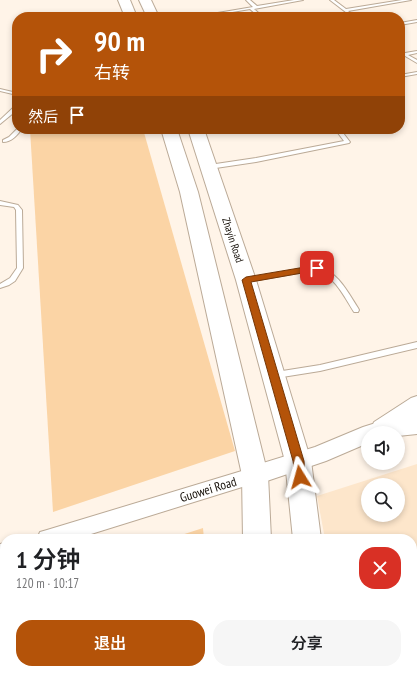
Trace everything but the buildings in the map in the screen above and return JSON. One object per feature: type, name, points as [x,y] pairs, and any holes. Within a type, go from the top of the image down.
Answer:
[{"type":"main road","points":[[124,0],[129,12]]},
{"type":"main road","points":[[145,0],[151,12]]},
{"type":"main road","points":[[171,134],[189,192],[255,475],[257,534]]},
{"type":"main road","name":"Zhayin Road","points":[[198,134],[246,280],[298,461],[306,534]]},
{"type":"street","name":"Guowei Road","points":[[382,426],[417,403]]},
{"type":"street","name":"Guowei Road","points":[[392,426],[417,418]]},
{"type":"street","name":"Guowei Road","points":[[405,429],[417,427]]},
{"type":"street","name":"Guowei Road","points":[[63,534],[319,455],[361,437]]},
{"type":"lane","points":[[248,0],[256,7]]},
{"type":"lane","points":[[227,12],[301,0]]},
{"type":"lane","points":[[332,0],[348,12]]},
{"type":"lane","points":[[345,10],[410,0]]},
{"type":"lane","points":[[251,8],[255,12]]},
{"type":"lane","points":[[405,23],[417,21]]},
{"type":"lane","points":[[405,54],[417,52]]},
{"type":"lane","points":[[405,54],[417,62]]},
{"type":"lane","points":[[405,75],[417,73]]},
{"type":"lane","points":[[0,90],[12,93]]},
{"type":"lane","points":[[0,123],[12,112]]},
{"type":"lane","points":[[5,141],[15,134]]},
{"type":"lane","points":[[209,167],[256,160],[348,142],[341,134]]},
{"type":"lane","points":[[0,203],[16,206],[19,210],[20,268],[18,275],[12,281],[0,286]]},
{"type":"lane","points":[[246,280],[317,268],[332,276],[356,310]]},
{"type":"lane","points":[[274,375],[320,368],[417,344]]},
{"type":"shaded area","points":[[30,134],[144,134],[235,451],[53,512]]},
{"type":"shaded area","points":[[417,464],[417,534],[324,534],[317,496],[361,482],[361,522],[405,522],[405,478],[373,478],[398,470],[405,470],[405,468]]},
{"type":"shaded area","points":[[203,528],[204,534],[184,534]]},
{"type":"route","points":[[300,477],[298,461],[246,280],[317,268]]}]
